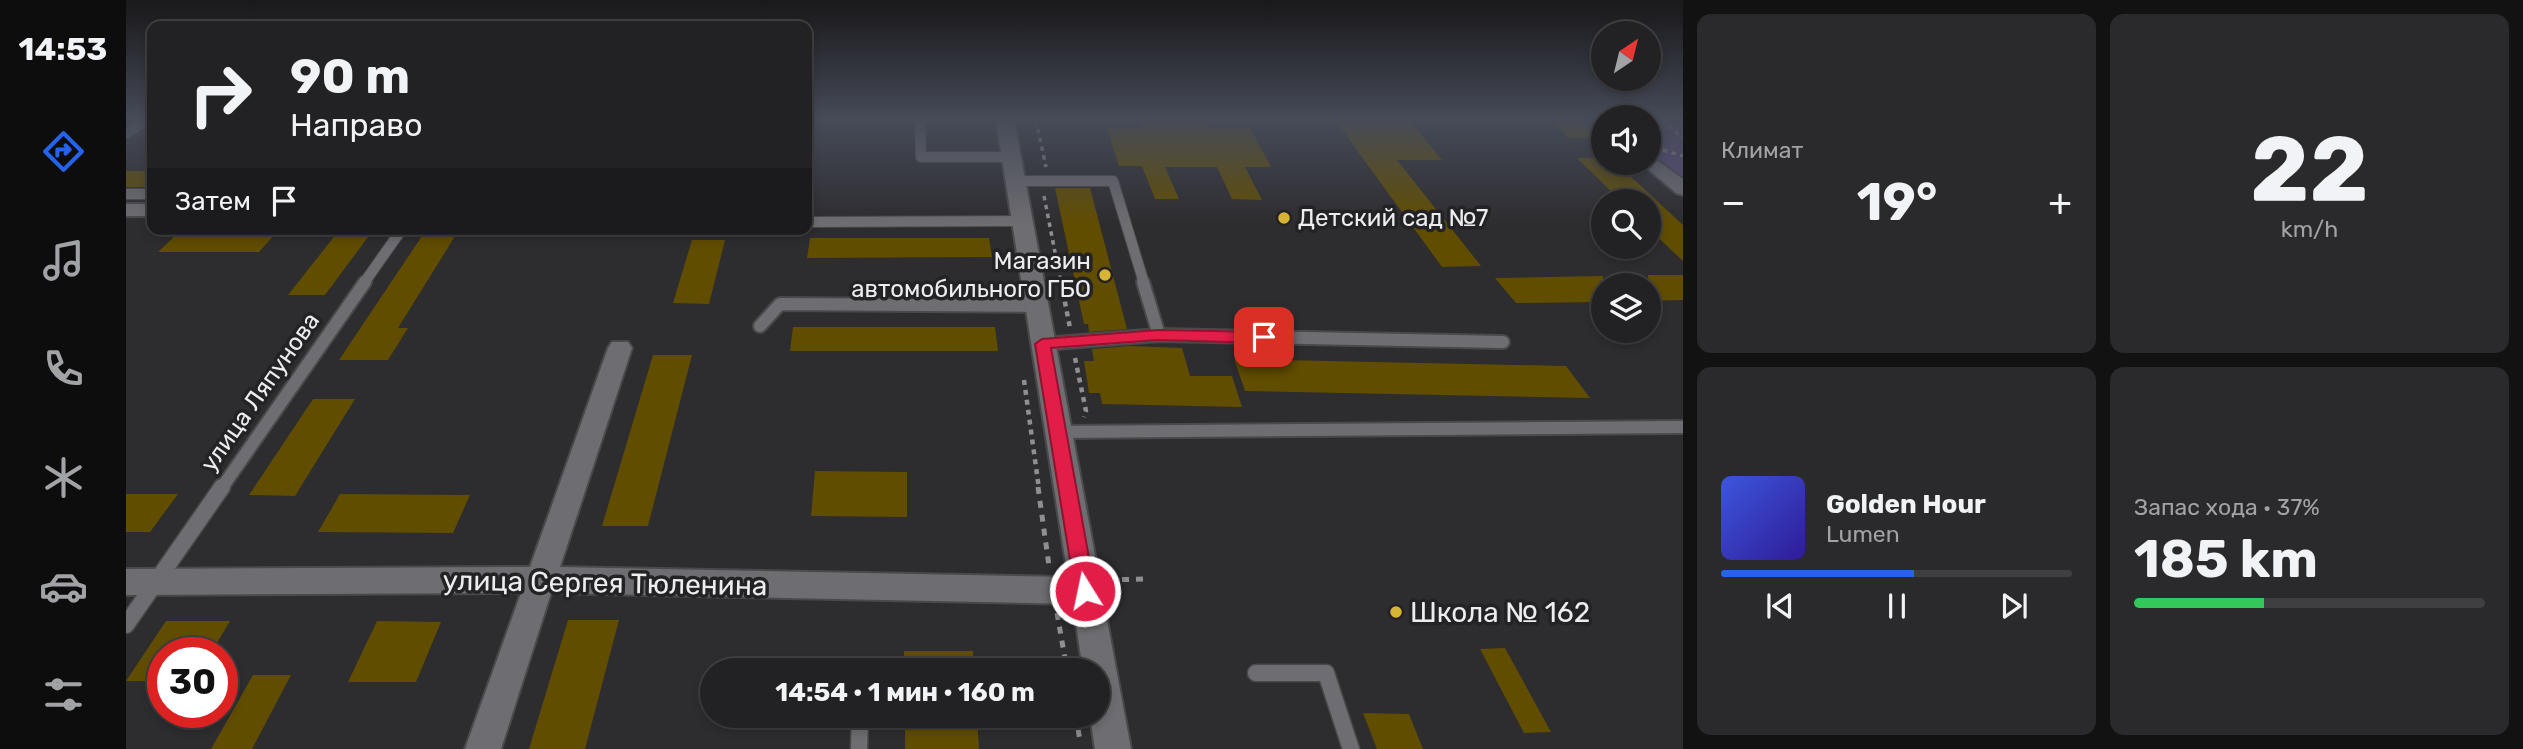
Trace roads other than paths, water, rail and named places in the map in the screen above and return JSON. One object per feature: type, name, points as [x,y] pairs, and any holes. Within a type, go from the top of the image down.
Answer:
[{"type":"street","points":[[1011,157],[1112,749]]},
{"type":"street","points":[[1661,170],[1683,189]]},
{"type":"street","points":[[126,210],[147,210]]},
{"type":"street","points":[[483,749],[620,348]]},
{"type":"street","name":"улица Сергея Тюленина","points":[[140,582],[541,580],[1085,591]]},
{"type":"lane","points":[[921,155],[1011,157]]},
{"type":"lane","points":[[1015,181],[1113,181],[1158,335]]},
{"type":"lane","points":[[126,194],[147,194]]},
{"type":"lane","points":[[812,222],[1022,221]]},
{"type":"lane","name":"улица Ляпунова","points":[[126,625],[140,582],[398,235]]},
{"type":"lane","points":[[760,326],[780,304],[1036,306]]},
{"type":"lane","points":[[1042,344],[1158,335],[1503,342]]},
{"type":"lane","points":[[1057,432],[1683,427]]},
{"type":"lane","points":[[1256,673],[1326,673],[1350,749]]},
{"type":"lane","points":[[859,749],[860,728]]},
{"type":"place","name":"Детский сад №7","points":[[1284,218]]},
{"type":"place","name":"Магазин автомобильного ГБО","points":[[1105,275]]},
{"type":"place","name":"Школа № 162","points":[[1396,612]]}]
